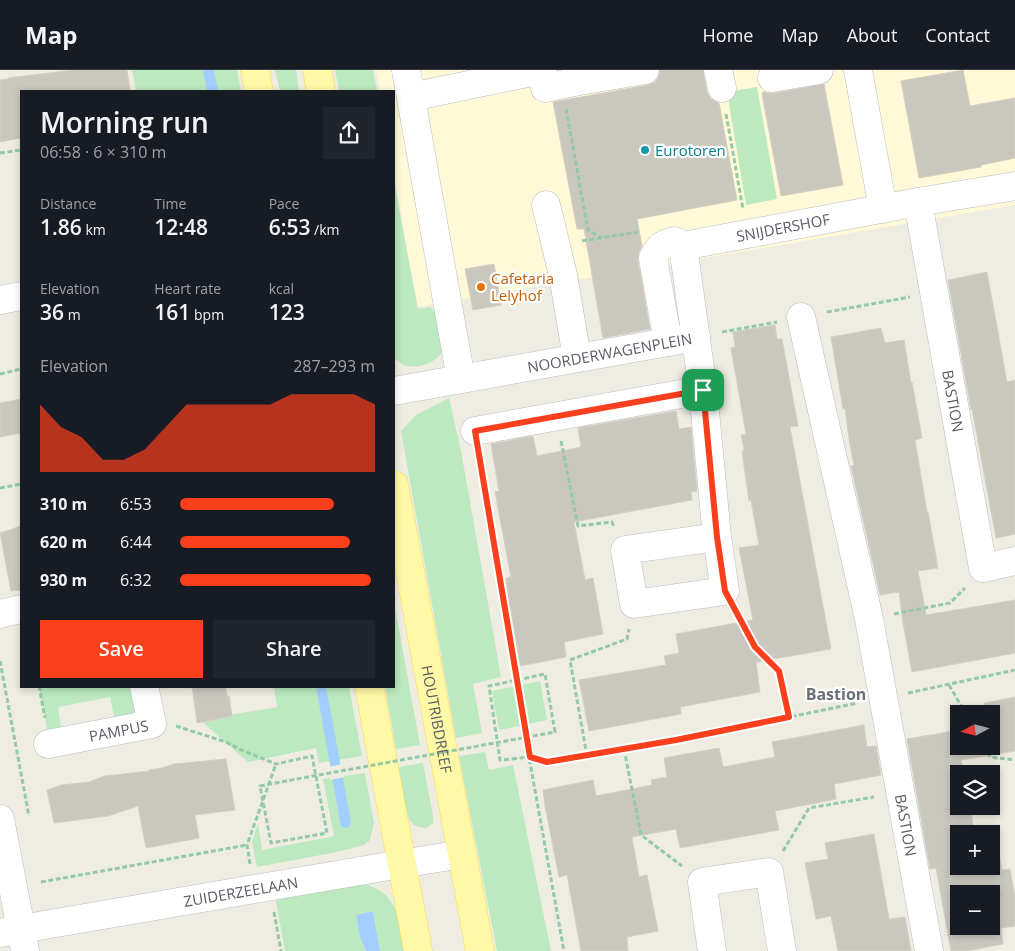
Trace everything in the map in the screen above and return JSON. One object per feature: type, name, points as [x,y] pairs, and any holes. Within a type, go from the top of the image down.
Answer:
[{"type":"main road","points":[[255,70],[259,90]]},
{"type":"main road","points":[[317,70],[321,90]]},
{"type":"main road","name":"HOUTRIBDREEF","points":[[395,490],[480,951]]},
{"type":"main road","points":[[369,688],[418,951]]},
{"type":"street","points":[[406,70],[461,378]]},
{"type":"street","points":[[411,97],[548,75],[645,70]]},
{"type":"street","points":[[772,78],[819,70]]},
{"type":"street","points":[[858,70],[883,208]]},
{"type":"street","name":"SNIJDERSHOF","points":[[679,243],[747,234],[883,208],[1015,186]]},
{"type":"street","name":"BASTION","points":[[918,202],[983,568]]},
{"type":"street","points":[[546,205],[563,275],[577,358]]},
{"type":"street","points":[[668,342],[653,258],[655,253],[666,242],[679,243]]},
{"type":"street","name":"NOORDERWAGENPLEIN","points":[[395,391],[696,337],[679,243]]},
{"type":"street","points":[[0,300],[20,296]]},
{"type":"street","name":"BASTION","points":[[801,317],[869,619],[929,951]]},
{"type":"street","points":[[696,337],[717,537],[725,591],[634,604],[625,550],[717,537]]},
{"type":"street","points":[[475,431],[703,390]]},
{"type":"street","points":[[983,568],[1015,561]]},
{"type":"street","points":[[0,614],[20,609]]},
{"type":"street","name":"PAMPUS","points":[[48,744],[152,724],[144,688]]},
{"type":"street","name":"ZUIDERZEELAAN","points":[[0,818],[15,938],[49,924],[462,854]]},
{"type":"street","points":[[712,951],[702,882],[769,872],[782,951]]},
{"type":"path","points":[[548,75],[588,230],[602,238]]},
{"type":"path","points":[[720,79],[747,234]]},
{"type":"path","points":[[0,153],[20,150]]},
{"type":"path","points":[[0,374],[20,369]]},
{"type":"path","points":[[556,416],[578,526],[612,522],[625,550]]},
{"type":"path","points":[[475,431],[564,951]]},
{"type":"path","points":[[0,488],[20,484]]},
{"type":"path","points":[[869,619],[950,603],[983,568]]},
{"type":"path","points":[[725,591],[755,647],[779,671],[789,717]]},
{"type":"path","points":[[587,756],[570,660],[627,640],[634,604]]},
{"type":"path","points":[[0,661],[30,825]]},
{"type":"path","points":[[152,724],[174,725],[226,742],[276,764],[312,756],[316,775],[318,785],[321,804],[327,832],[271,843],[260,786],[314,776],[324,774],[334,772],[429,755],[448,751],[458,750],[496,743],[506,741],[515,739],[525,737],[556,732],[545,674],[489,686],[498,742],[499,751],[500,760],[530,757],[547,762],[789,717],[1015,670]]},
{"type":"path","points":[[949,685],[961,705]]},
{"type":"path","points":[[624,749],[641,835],[702,882]]},
{"type":"path","points":[[989,755],[990,757],[1015,760]]},
{"type":"path","points":[[276,764],[247,845],[281,951]]},
{"type":"path","points":[[769,872],[809,808],[901,792]]},
{"type":"path","points":[[49,924],[41,882],[247,845]]},
{"type":"shaded area","points":[[376,70],[1015,70],[1015,205],[417,307],[395,180],[395,90],[380,90]]},
{"type":"green space","points":[[132,70],[237,70],[241,90],[136,90]]},
{"type":"green space","points":[[275,70],[296,70],[299,90],[280,90]]},
{"type":"green space","points":[[335,70],[373,70],[377,90],[339,90]]},
{"type":"green space","points":[[757,87],[777,199],[746,205],[727,92]]},
{"type":"green space","points":[[395,187],[418,309],[430,307],[445,320],[446,338],[445,348],[442,353],[429,363],[412,367],[400,363],[395,359]]},
{"type":"green space","points":[[449,398],[461,451],[501,677],[473,684],[482,733],[456,738],[401,431],[416,415]]},
{"type":"green space","points":[[395,608],[420,745],[396,749],[385,688],[395,688]]},
{"type":"green space","points":[[540,681],[547,720],[499,730],[492,691]]},
{"type":"green space","points":[[39,688],[132,688],[136,709],[132,719],[115,722],[110,697],[58,707],[62,732],[48,734]]},
{"type":"green space","points":[[274,688],[349,688],[362,756],[319,763],[316,748],[248,762],[200,720],[277,707]]},
{"type":"green space","points":[[485,752],[489,770],[513,765],[551,951],[497,951],[459,756]]},
{"type":"green space","points":[[423,763],[433,816],[433,823],[426,828],[414,825],[409,818],[399,767]]},
{"type":"green space","points":[[365,773],[374,823],[370,840],[364,845],[337,852],[257,867],[252,842],[258,823],[262,850],[334,836],[323,779]]},
{"type":"green space","points":[[359,882],[372,886],[389,899],[398,917],[404,951],[380,951],[373,911],[356,915],[360,937],[366,951],[285,951],[275,896]]},
{"type":"water","points":[[203,70],[214,70],[218,90],[207,90]]},
{"type":"water","points":[[316,688],[326,688],[351,822],[348,828],[341,827]]},
{"type":"water","points":[[373,911],[380,951],[366,951],[360,937],[356,915]]},
{"type":"pier","points":[[343,764],[345,777],[330,780],[328,767]]},
{"type":"building","points":[[73,70],[127,70],[130,90],[20,90],[20,138],[0,142],[0,80]]},
{"type":"building","name":"Eurotoren","points":[[660,70],[703,70],[707,92],[711,99],[719,103],[737,200],[637,219],[642,246],[638,261],[650,329],[603,338],[584,229],[577,229],[553,102],[648,85],[655,82]]},
{"type":"building","points":[[963,70],[970,106],[1015,98],[1015,158],[981,165],[981,167],[919,178],[901,81]]},
{"type":"building","points":[[824,84],[843,185],[781,196],[762,94],[764,91],[775,93]]},
{"type":"building","points":[[494,264],[501,305],[473,310],[465,269]]},
{"type":"building","points":[[987,272],[1007,382],[1015,380],[1015,534],[996,538],[948,280]]},
{"type":"building","points":[[775,325],[777,339],[782,339],[798,426],[790,427],[831,649],[756,662],[760,692],[680,707],[681,714],[589,731],[579,680],[666,665],[664,656],[679,653],[676,634],[753,620],[739,548],[759,545],[751,500],[749,501],[741,435],[746,434],[731,348],[735,347],[733,332]]},
{"type":"building","points":[[881,328],[885,343],[904,340],[922,438],[915,440],[938,568],[918,571],[926,615],[1015,600],[1015,653],[912,672],[899,592],[880,595],[851,466],[854,465],[831,337]]},
{"type":"building","points":[[20,399],[20,433],[0,437],[0,403]]},
{"type":"building","points":[[676,411],[679,429],[691,427],[697,491],[691,492],[692,500],[574,522],[585,580],[593,578],[603,634],[564,642],[566,657],[520,666],[505,579],[511,577],[495,492],[499,491],[491,444],[533,436],[537,456],[581,447],[578,428]]},
{"type":"building","points":[[20,526],[20,590],[11,591],[0,533]]},
{"type":"building","points":[[192,688],[225,688],[227,696],[229,696],[232,716],[197,723]]},
{"type":"building","points":[[1015,697],[1015,751],[1000,754],[1000,705],[985,705],[984,703]]},
{"type":"building","points":[[864,725],[867,747],[876,746],[881,775],[834,784],[836,799],[775,811],[779,830],[680,848],[676,829],[632,837],[639,877],[647,875],[658,931],[627,937],[628,951],[581,951],[567,875],[559,877],[543,790],[593,780],[596,796],[652,785],[651,780],[667,777],[664,758],[719,748],[723,767],[775,757],[772,742]]},
{"type":"building","points":[[950,732],[950,755],[991,755],[961,760],[962,765],[950,765],[950,815],[971,815],[973,825],[950,825],[950,875],[1000,875],[1000,859],[1002,870],[1010,869],[1015,898],[1015,926],[1001,928],[1003,944],[966,951],[951,951],[936,868],[930,869],[907,739]]},
{"type":"building","points":[[226,759],[235,810],[195,815],[199,838],[146,848],[138,806],[108,816],[54,823],[47,790],[62,785],[89,782],[105,776],[149,771],[174,764]]},
{"type":"building","points":[[874,834],[889,919],[905,917],[911,951],[838,951],[831,916],[816,919],[805,863],[828,859],[825,843]]},
{"type":"place","name":"Eurotoren","points":[[645,150]]},
{"type":"place","name":"Cafetaria Lelyhof","points":[[481,287]]},
{"type":"district","name":"Bastion","points":[[836,694]]},
{"type":"route","points":[[703,390],[717,537],[725,591],[755,647],[779,671],[789,717],[676,740],[547,762],[530,757],[475,431],[703,390]]}]
